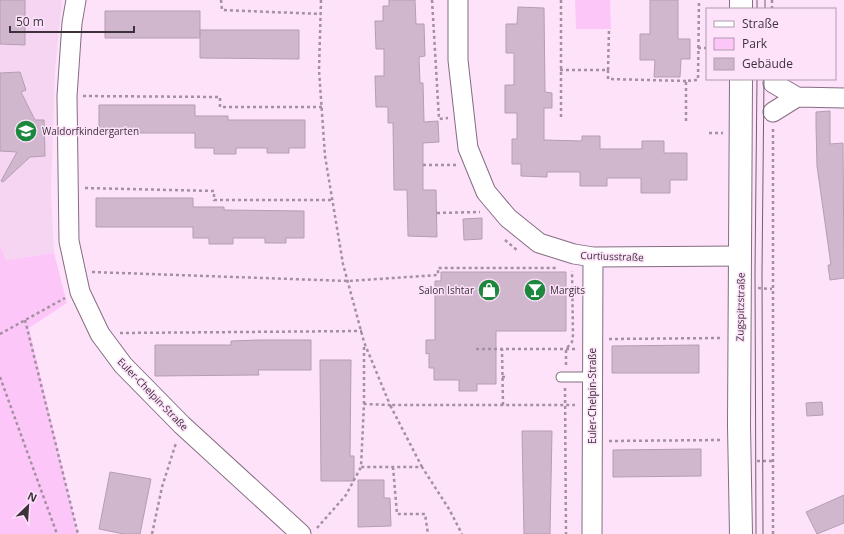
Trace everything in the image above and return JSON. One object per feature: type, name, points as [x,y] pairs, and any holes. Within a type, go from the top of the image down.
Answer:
[{"type":"street","name":"Euler-Chelpin-Straße","points":[[76,0],[72,23],[67,96],[69,241],[80,292],[100,334],[123,365],[182,425],[301,534]]},
{"type":"street","name":"Curtiusstraße","points":[[458,0],[458,60],[468,148],[486,192],[508,218],[539,243],[574,254],[593,257],[741,256]]},
{"type":"street","name":"Zugspitzstraße","points":[[741,80],[739,426],[741,534]]},
{"type":"street","points":[[773,83],[797,97],[844,98]]},
{"type":"street","points":[[773,112],[797,97]]},
{"type":"street","name":"Euler-Chelpin-Straße","points":[[592,534],[593,257]]},
{"type":"lane","points":[[563,377],[592,377]]},
{"type":"path","points":[[221,0],[222,10],[321,14]]},
{"type":"path","points":[[312,534],[346,495],[361,467],[364,404],[364,342],[348,281],[325,156],[320,70],[321,0]]},
{"type":"path","points":[[432,0],[439,119],[450,118],[451,125]]},
{"type":"path","points":[[561,0],[561,120]]},
{"type":"path","points":[[608,29],[608,78],[686,81],[698,80],[699,0]]},
{"type":"path","points":[[698,48],[706,48]]},
{"type":"path","points":[[560,70],[608,70]]},
{"type":"path","points":[[686,81],[686,121]]},
{"type":"path","points":[[67,96],[220,97],[220,107],[322,107]]},
{"type":"path","points":[[773,112],[773,534]]},
{"type":"path","points":[[709,133],[723,133]]},
{"type":"path","points":[[456,158],[460,172]]},
{"type":"path","points":[[423,165],[457,164]]},
{"type":"path","points":[[69,187],[214,192],[214,200],[332,200]]},
{"type":"path","points":[[476,205],[480,212]]},
{"type":"path","points":[[76,271],[348,281],[438,275],[438,268],[560,268]]},
{"type":"path","points":[[566,534],[565,405],[563,377],[566,349],[572,342],[573,335],[572,268]]},
{"type":"path","points":[[0,334],[62,299],[80,292]]},
{"type":"path","points":[[25,320],[78,534]]},
{"type":"path","points":[[100,334],[362,331]]},
{"type":"path","points":[[476,348],[566,349],[592,344],[724,338]]},
{"type":"path","points":[[364,342],[390,405],[422,467],[449,509],[462,534]]},
{"type":"path","points":[[502,349],[503,405]]},
{"type":"path","points":[[0,377],[57,534]]},
{"type":"path","points":[[502,377],[508,377]]},
{"type":"path","points":[[364,404],[592,406]]},
{"type":"path","points":[[152,534],[162,487],[182,425]]},
{"type":"path","points":[[592,442],[726,440]]},
{"type":"path","points":[[361,467],[422,467]]},
{"type":"path","points":[[392,467],[397,514],[425,514],[428,534]]},
{"type":"shaded area","name":"Waldorfkindergarten","points":[[0,0],[62,0],[55,69],[51,192],[54,253],[6,260],[0,245]]},
{"type":"green space","points":[[575,0],[610,0],[611,29],[576,29]]},
{"type":"green space","points":[[0,245],[6,260],[54,253],[67,303],[29,328],[78,534],[0,534]]},
{"type":"building","points":[[0,0],[25,0],[25,45],[0,44]]},
{"type":"building","points":[[389,0],[415,0],[416,24],[424,24],[425,56],[419,57],[420,83],[423,83],[424,122],[438,121],[439,142],[423,143],[423,190],[436,190],[437,237],[408,236],[407,190],[394,190],[393,123],[388,123],[388,107],[376,107],[375,76],[384,76],[384,49],[376,49],[375,21],[383,21],[383,6],[389,6]]},
{"type":"building","points":[[650,0],[678,0],[678,39],[690,39],[690,59],[681,59],[680,77],[654,77],[655,60],[640,60],[640,34],[650,34]]},
{"type":"building","points":[[518,7],[544,8],[545,92],[552,93],[552,108],[544,108],[544,140],[582,141],[582,136],[600,136],[600,149],[642,149],[642,141],[664,141],[664,153],[687,153],[687,180],[670,180],[670,193],[641,193],[641,178],[607,178],[607,186],[580,186],[580,172],[547,172],[547,177],[521,176],[521,164],[512,164],[512,139],[517,139],[517,113],[505,113],[505,85],[514,85],[514,53],[506,53],[506,24],[517,24]]},
{"type":"building","points":[[105,11],[200,11],[200,30],[299,30],[299,59],[200,58],[200,38],[105,38]]},
{"type":"building","points":[[20,72],[26,90],[21,92],[35,120],[44,120],[45,156],[30,157],[3,182],[1,181],[17,152],[0,151],[0,73]]},
{"type":"building","points":[[99,105],[195,105],[195,116],[228,116],[228,120],[305,120],[305,148],[289,148],[289,153],[267,153],[267,148],[236,148],[236,154],[214,154],[214,148],[195,148],[195,133],[99,133]]},
{"type":"building","points":[[830,111],[830,144],[843,143],[844,278],[830,280],[828,265],[831,265],[817,166],[816,112]]},
{"type":"building","points":[[96,198],[193,198],[193,207],[224,207],[224,210],[304,211],[304,238],[286,238],[286,243],[265,243],[265,238],[233,238],[233,244],[209,244],[209,238],[193,238],[193,227],[96,227]]},
{"type":"building","points":[[482,218],[482,239],[464,240],[463,219]]},
{"type":"building","points":[[441,272],[566,272],[566,331],[496,331],[496,384],[477,384],[477,391],[459,391],[459,380],[434,380],[434,368],[429,368],[429,353],[426,354],[426,340],[435,340],[435,281],[441,281]]},
{"type":"building","points":[[311,340],[311,370],[258,370],[259,375],[155,376],[155,345],[231,345],[231,341]]},
{"type":"building","points":[[699,345],[699,373],[612,373],[612,346]]},
{"type":"building","points":[[320,360],[351,360],[350,456],[354,456],[354,481],[321,481]]},
{"type":"building","points":[[822,402],[823,415],[807,416],[806,403]]},
{"type":"building","points":[[522,431],[552,431],[550,534],[524,534]]},
{"type":"building","points":[[701,449],[701,476],[613,477],[613,450]]},
{"type":"building","points":[[110,472],[151,479],[140,534],[124,534],[99,529]]},
{"type":"building","points":[[358,480],[384,480],[384,498],[390,498],[391,526],[358,527]]},
{"type":"building","points":[[844,495],[844,523],[817,534],[806,512]]},
{"type":"tram line","points":[[757,0],[757,8]]},
{"type":"tram line","points":[[765,0],[765,8]]},
{"type":"tram line","points":[[756,534],[755,272],[757,80]]},
{"type":"tram line","points":[[763,534],[762,272],[764,80]]},
{"type":"place","name":"Waldorfkindergarten","points":[[26,131]]},
{"type":"place","name":"Salon Ishtar","points":[[489,290]]},
{"type":"place","name":"Margits","points":[[535,290]]}]
